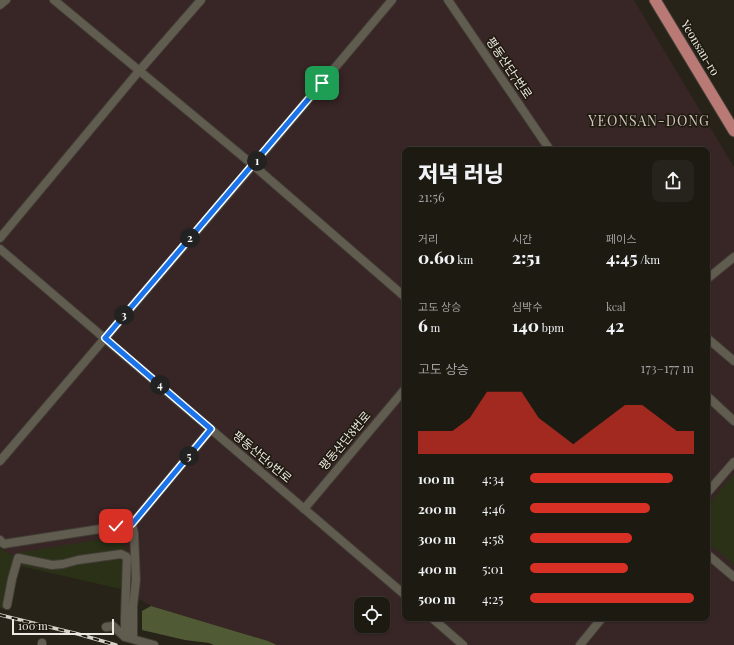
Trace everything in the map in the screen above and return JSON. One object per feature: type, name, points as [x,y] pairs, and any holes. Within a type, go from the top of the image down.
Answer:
[{"type":"main road","name":"Yeonsan-ro","points":[[656,0],[734,130]]},
{"type":"street","points":[[0,5],[6,0]]},
{"type":"street","points":[[54,0],[253,165],[402,294]]},
{"type":"street","points":[[0,238],[139,71],[201,0]]},
{"type":"street","points":[[0,461],[392,0]]},
{"type":"street","name":"평동산단7번로","points":[[448,0],[548,147]]},
{"type":"street","name":"평동산단9번로","points":[[0,249],[402,592]]},
{"type":"street","points":[[710,277],[734,257]]},
{"type":"street","points":[[710,341],[734,361]]},
{"type":"street","name":"평동산단8번로","points":[[304,509],[402,393]]},
{"type":"street","points":[[710,399],[734,421]]},
{"type":"street","points":[[0,540],[4,544],[132,524],[211,429]]},
{"type":"street","points":[[710,490],[734,462]]},
{"type":"street","points":[[129,638],[136,580],[134,533],[132,524]]},
{"type":"street","points":[[7,606],[18,558],[52,565],[122,554],[127,557],[125,618],[129,638]]},
{"type":"street","points":[[710,557],[734,577]]},
{"type":"street","points":[[435,621],[463,645]]},
{"type":"street","points":[[580,645],[600,621]]},
{"type":"street","points":[[106,627],[113,626],[129,638],[154,645]]},
{"type":"shaded area","points":[[3,0],[634,0],[734,167],[734,645],[277,645],[151,606],[121,589],[127,552],[13,556],[0,548],[0,2]]},
{"type":"green space","points":[[734,474],[734,565],[710,545],[710,502]]},
{"type":"green space","points":[[121,536],[127,552],[121,589],[20,566],[10,611],[0,608],[0,548],[13,556],[16,553]]},
{"type":"green space","points":[[151,606],[277,645],[214,645],[142,630],[142,611]]},
{"type":"railway","points":[[0,615],[116,645]]},
{"type":"district","name":"YEONSAN-DONG","points":[[649,121]]},
{"type":"route","points":[[116,526],[132,524],[211,429],[105,338],[322,83]]}]
